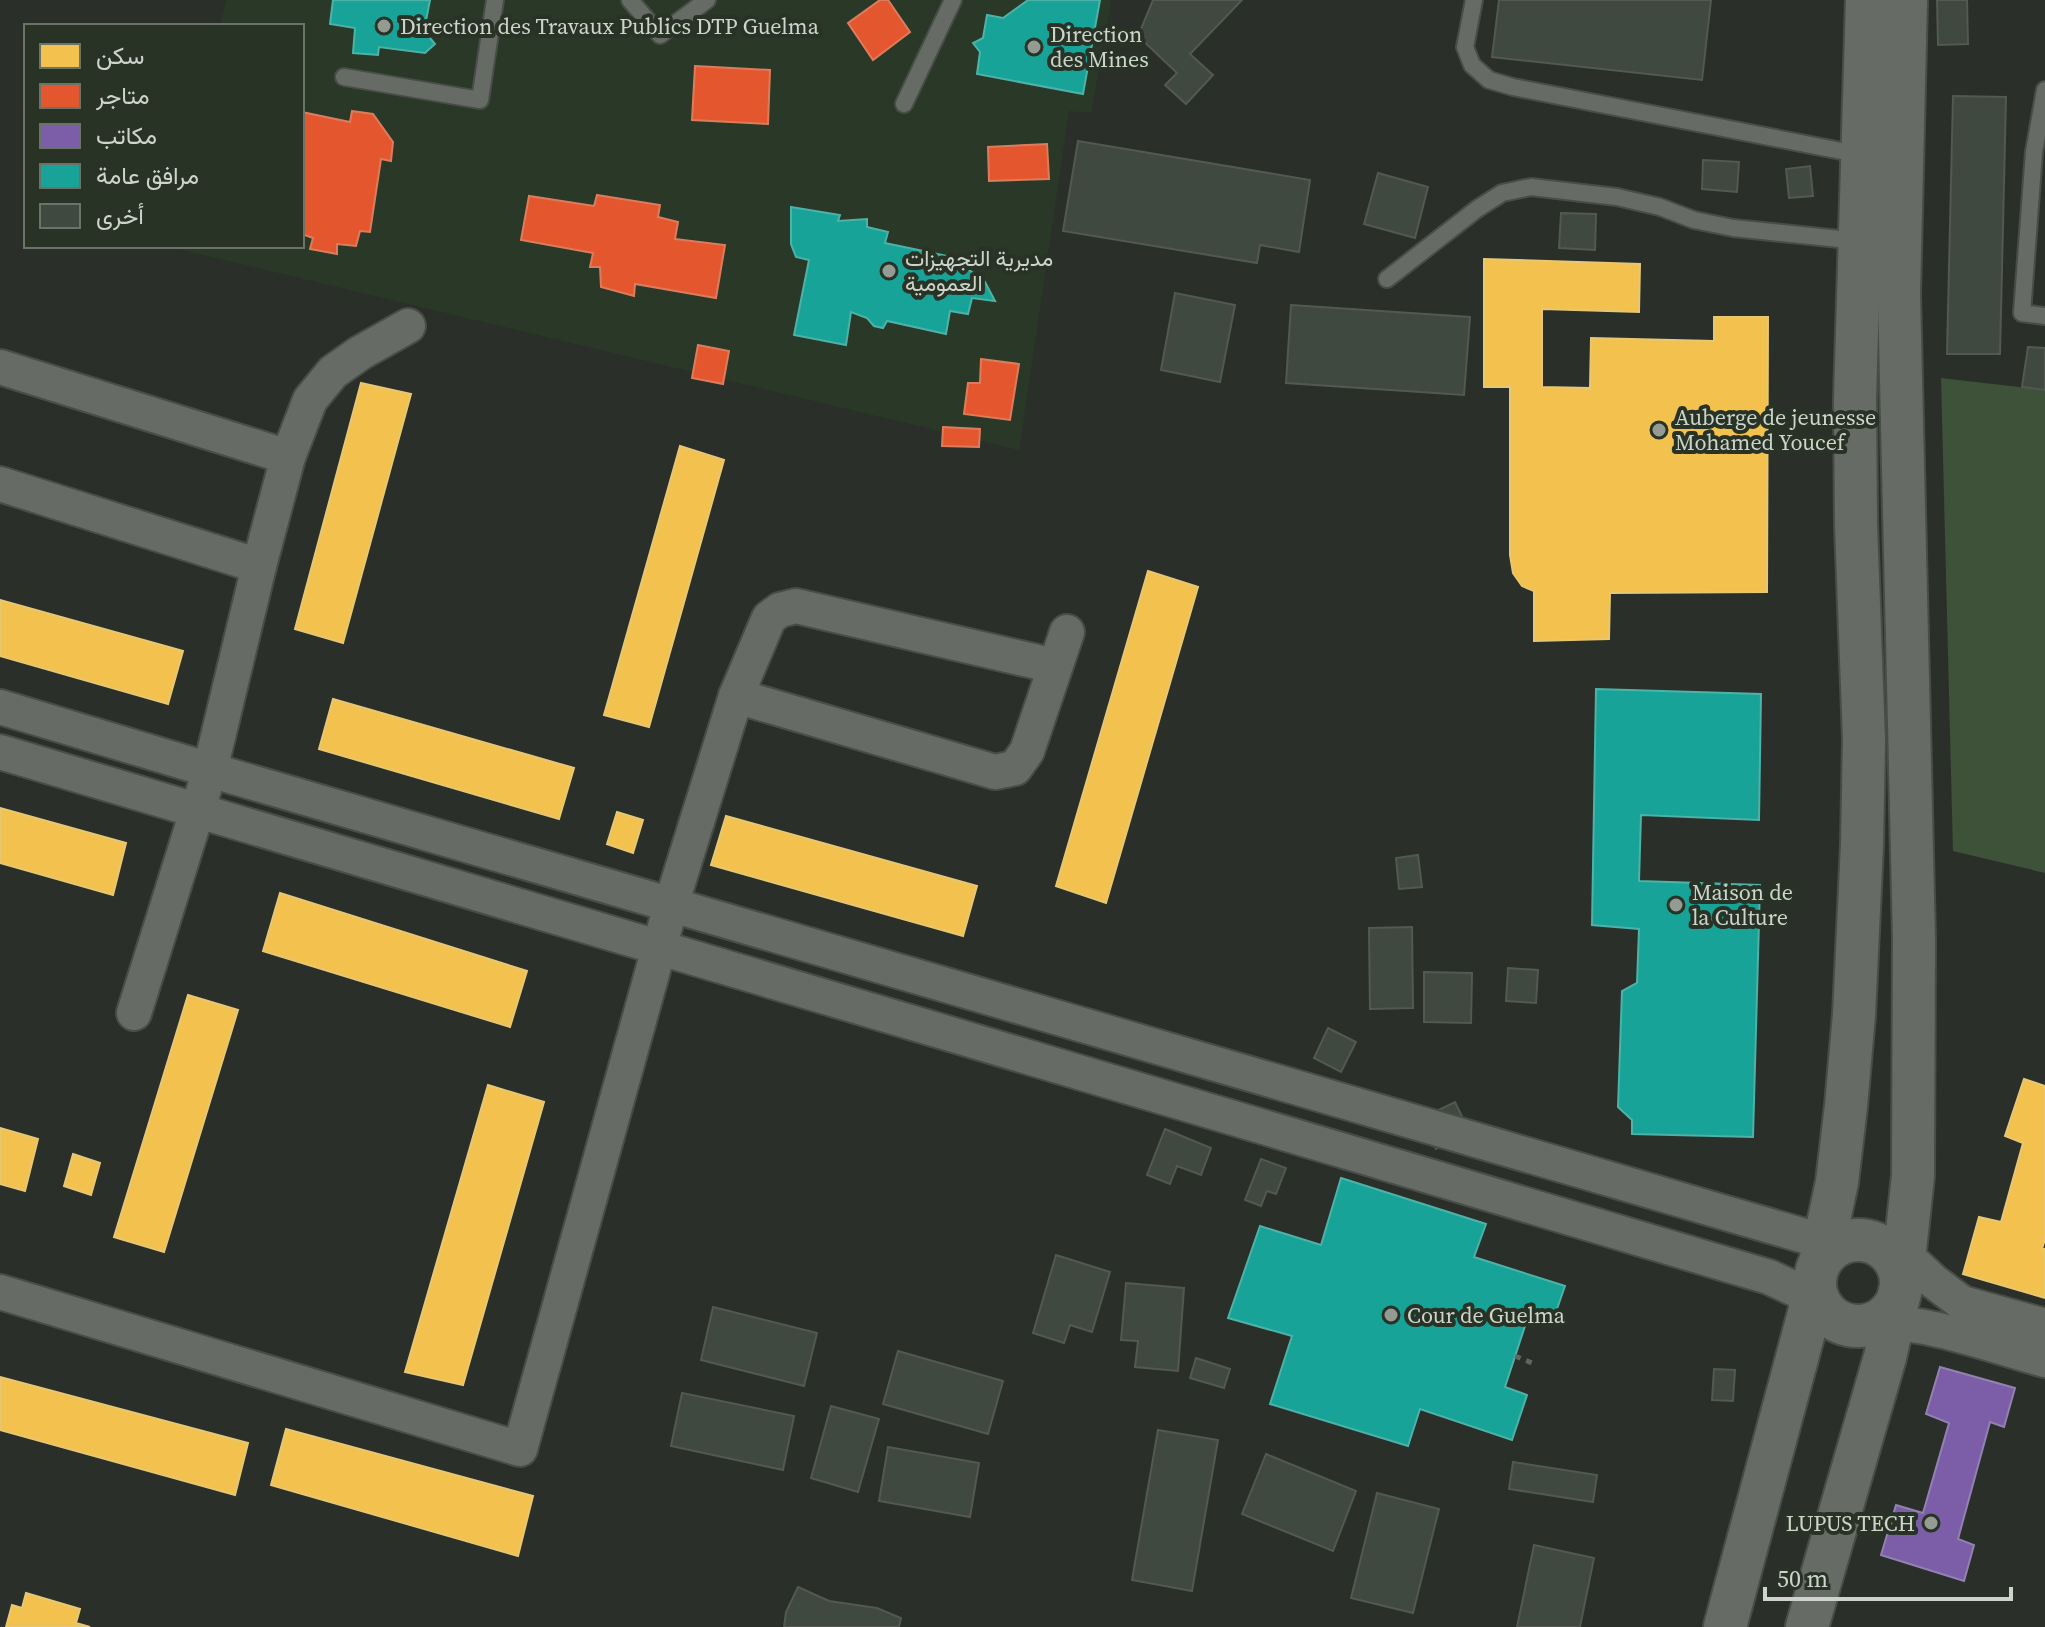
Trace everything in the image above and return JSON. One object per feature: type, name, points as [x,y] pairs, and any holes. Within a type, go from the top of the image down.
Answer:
[{"type":"street","points":[[1807,1627],[1885,1357],[1855,1280],[1837,1182],[1854,1015],[1862,845],[1864,739],[1855,399],[1867,0]]},
{"type":"street","points":[[1725,1627],[1855,1280],[1913,1176],[1914,955],[1899,294],[1906,0]]},
{"type":"street","points":[[134,1013],[210,770],[288,457],[310,400],[333,372],[408,326]]},
{"type":"street","points":[[0,367],[288,457]]},
{"type":"street","points":[[0,484],[259,566]]},
{"type":"street","points":[[0,1292],[520,1449],[671,905],[736,696],[769,618],[780,610],[796,606],[1055,666]]},
{"type":"street","points":[[736,696],[995,772],[1015,768],[1027,751],[1067,632]]},
{"type":"street","points":[[0,707],[671,905],[1855,1280],[1949,1333],[2045,1360]]},
{"type":"street","points":[[0,752],[1769,1277],[1797,1290],[1855,1280],[1933,1281],[1962,1303],[2045,1326]]},
{"type":"lane","points":[[344,77],[480,100],[495,0]]},
{"type":"lane","points":[[630,0],[660,35],[707,0]]},
{"type":"lane","points":[[904,104],[953,0]]},
{"type":"lane","points":[[1474,0],[1465,47],[1472,65],[1489,80],[1863,155]]},
{"type":"lane","points":[[2045,90],[2022,313],[2045,316]]},
{"type":"lane","points":[[1387,279],[1502,193],[1531,187],[1617,197],[1733,228],[1861,241]]},
{"type":"path","points":[[1515,1356],[1537,1365]]},
{"type":"shaded area","points":[[226,0],[1111,0],[1091,113],[1069,111],[1019,450],[174,248],[304,248],[304,24],[220,24]]},
{"type":"shaded area","points":[[1941,378],[2045,390],[2045,873],[1953,851]]},
{"type":"building: سكن","points":[[1484,259],[1640,264],[1639,312],[1542,309],[1542,387],[1590,388],[1591,338],[1714,341],[1714,317],[1768,317],[1767,592],[1610,593],[1609,639],[1534,641],[1534,591],[1522,586],[1513,573],[1510,555],[1510,387],[1484,387]]},
{"type":"building: سكن","points":[[361,383],[411,394],[343,643],[295,629]]},
{"type":"building: سكن","points":[[680,446],[724,460],[649,727],[604,715]]},
{"type":"building: سكن","points":[[1148,571],[1198,587],[1106,903],[1056,886]]},
{"type":"building: سكن","points":[[0,600],[183,651],[168,704],[0,656]]},
{"type":"building: سكن","points":[[333,699],[574,768],[559,819],[319,749]]},
{"type":"building: سكن","points":[[0,808],[126,843],[113,895],[0,863]]},
{"type":"building: سكن","points":[[617,812],[643,820],[633,853],[607,844]]},
{"type":"building: سكن","points":[[726,816],[977,886],[963,936],[711,865]]},
{"type":"building: سكن","points":[[280,893],[527,971],[510,1027],[263,951]]},
{"type":"building: سكن","points":[[188,995],[238,1010],[164,1252],[114,1237]]},
{"type":"building: سكن","points":[[2024,1079],[2045,1086],[2045,1239],[2042,1249],[2045,1249],[2045,1298],[1963,1274],[1979,1217],[2001,1222],[2023,1143],[2005,1136]]},
{"type":"building: سكن","points":[[488,1085],[544,1102],[463,1385],[405,1372]]},
{"type":"building: سكن","points":[[0,1128],[38,1139],[25,1191],[0,1184]]},
{"type":"building: سكن","points":[[73,1154],[100,1163],[91,1195],[64,1186]]},
{"type":"building: سكن","points":[[0,1377],[248,1443],[235,1495],[0,1430]]},
{"type":"building: سكن","points":[[286,1429],[533,1496],[518,1556],[271,1485]]},
{"type":"building: سكن","points":[[26,1593],[80,1609],[76,1623],[90,1627],[6,1627],[12,1605],[22,1608]]},
{"type":"building: متاجر","points":[[880,0],[888,0],[910,32],[873,60],[848,23]]},
{"type":"building: متاجر","points":[[695,66],[770,70],[768,124],[692,120]]},
{"type":"building: متاجر","points":[[352,111],[373,114],[393,142],[391,161],[381,159],[370,232],[360,231],[356,246],[337,244],[337,254],[310,249],[313,238],[304,235],[304,112],[350,122]]},
{"type":"building: متاجر","points":[[1047,144],[1049,179],[989,181],[988,147]]},
{"type":"building: متاجر","points":[[597,195],[660,205],[658,217],[678,222],[675,239],[725,245],[716,298],[635,284],[634,296],[601,287],[600,267],[590,267],[593,253],[521,240],[529,196],[594,206]]},
{"type":"building: متاجر","points":[[698,345],[729,351],[723,384],[692,378]]},
{"type":"building: متاجر","points":[[981,359],[1019,364],[1010,420],[964,414],[968,383],[980,383]]},
{"type":"building: متاجر","points":[[943,427],[980,429],[979,447],[942,446]]},
{"type":"building: مكاتب","points":[[1940,1367],[2015,1388],[2004,1427],[1990,1422],[1958,1539],[1974,1545],[1964,1581],[1881,1555],[1896,1505],[1923,1513],[1949,1423],[1926,1414]]},
{"type":"building: مرافق عامة","name":"Direction des Travaux Publics DTP Guelma","points":[[333,0],[430,0],[424,31],[435,44],[425,53],[379,47],[378,55],[353,53],[355,28],[330,24]]},
{"type":"building: مرافق عامة","name":"Direction des Mines","points":[[1028,0],[1100,0],[1083,94],[977,74],[980,52],[973,43],[983,38],[987,15],[1003,18]]},
{"type":"building: مرافق عامة","name":"مديرية التجهيزات العمومية","points":[[791,207],[840,215],[838,221],[867,219],[867,227],[888,232],[885,243],[952,257],[985,282],[995,301],[972,298],[968,314],[950,311],[946,334],[887,321],[883,328],[874,326],[867,318],[851,312],[846,345],[794,335],[809,260],[796,257],[791,244]]},
{"type":"building: مرافق عامة","name":"Maison de la Culture","points":[[1596,689],[1761,694],[1759,820],[1641,815],[1639,881],[1760,885],[1753,1137],[1632,1134],[1632,1120],[1618,1107],[1622,991],[1637,983],[1639,929],[1592,925]]},
{"type":"building: مرافق عامة","name":"Cour de Guelma","points":[[1341,1178],[1486,1224],[1474,1257],[1565,1286],[1551,1326],[1527,1320],[1505,1387],[1527,1395],[1512,1440],[1420,1409],[1408,1446],[1270,1404],[1292,1336],[1228,1318],[1260,1226],[1321,1245]]},
{"type":"building: أخرى","points":[[1153,0],[1242,0],[1190,54],[1213,75],[1186,104],[1165,85],[1177,73],[1138,36]]},
{"type":"building: أخرى","points":[[1499,0],[1711,0],[1702,80],[1492,57]]},
{"type":"building: أخرى","points":[[1937,0],[1967,0],[1968,44],[1938,45]]},
{"type":"building: أخرى","points":[[1953,96],[2006,97],[2000,354],[1947,354]]},
{"type":"building: أخرى","points":[[1078,141],[1310,180],[1299,252],[1260,245],[1257,263],[1063,231]]},
{"type":"building: أخرى","points":[[1703,160],[1739,162],[1737,192],[1702,189]]},
{"type":"building: أخرى","points":[[1810,166],[1813,196],[1789,198],[1786,169]]},
{"type":"building: أخرى","points":[[1378,173],[1428,187],[1415,238],[1364,224]]},
{"type":"building: أخرى","points":[[1561,213],[1596,214],[1595,250],[1559,248]]},
{"type":"building: أخرى","points":[[1175,293],[1235,305],[1220,382],[1161,370]]},
{"type":"building: أخرى","points":[[1291,305],[1470,317],[1464,395],[1286,383]]},
{"type":"building: أخرى","points":[[2028,347],[2045,348],[2045,390],[2022,387]]},
{"type":"building: أخرى","points":[[1418,855],[1422,887],[1399,889],[1396,858]]},
{"type":"building: أخرى","points":[[1412,927],[1413,1008],[1370,1009],[1369,928]]},
{"type":"building: أخرى","points":[[1508,968],[1538,970],[1536,1003],[1506,1001]]},
{"type":"building: أخرى","points":[[1424,972],[1472,973],[1471,1023],[1424,1022]]},
{"type":"building: أخرى","points":[[1328,1028],[1356,1042],[1341,1072],[1314,1058]]},
{"type":"building: أخرى","points":[[1455,1102],[1470,1133],[1436,1149],[1422,1118]]},
{"type":"building: أخرى","points":[[1165,1129],[1211,1148],[1201,1175],[1177,1166],[1170,1184],[1147,1175]]},
{"type":"building: أخرى","points":[[1261,1159],[1286,1168],[1276,1194],[1267,1191],[1261,1206],[1245,1200]]},
{"type":"building: أخرى","points":[[1056,1255],[1110,1272],[1092,1332],[1070,1325],[1064,1343],[1033,1333]]},
{"type":"building: أخرى","points":[[1126,1283],[1184,1288],[1178,1371],[1135,1367],[1138,1341],[1121,1340]]},
{"type":"building: أخرى","points":[[713,1307],[817,1333],[804,1386],[701,1360]]},
{"type":"building: أخرى","points":[[898,1351],[1003,1381],[988,1434],[883,1404]]},
{"type":"building: أخرى","points":[[1196,1358],[1230,1369],[1224,1388],[1190,1378]]},
{"type":"building: أخرى","points":[[1714,1369],[1735,1370],[1733,1401],[1712,1400]]},
{"type":"building: أخرى","points":[[682,1393],[794,1416],[783,1470],[671,1446]]},
{"type":"building: أخرى","points":[[831,1406],[879,1419],[858,1492],[811,1478]]},
{"type":"building: أخرى","points":[[1158,1430],[1218,1440],[1192,1591],[1132,1580]]},
{"type":"building: أخرى","points":[[888,1447],[979,1463],[970,1517],[879,1501]]},
{"type":"building: أخرى","points":[[1266,1454],[1356,1491],[1333,1551],[1242,1514]]},
{"type":"building: أخرى","points":[[1513,1462],[1597,1475],[1593,1502],[1509,1489]]},
{"type":"building: أخرى","points":[[1377,1493],[1439,1509],[1413,1613],[1351,1598]]},
{"type":"building: أخرى","points":[[1534,1545],[1594,1558],[1580,1627],[1517,1627]]},
{"type":"building: أخرى","points":[[798,1587],[829,1601],[877,1608],[901,1618],[899,1627],[784,1627],[786,1612]]},
{"type":"place","name":"Direction des Travaux Publics DTP Guelma","points":[[384,26]]},
{"type":"place","name":"Direction des Mines","points":[[1034,47]]},
{"type":"place","name":"مديرية التجهيزات العمومية","points":[[889,271]]},
{"type":"place","name":"Auberge de jeunesse Mohamed Youcef","points":[[1659,430]]},
{"type":"place","name":"Maison de la Culture","points":[[1676,905]]},
{"type":"place","name":"Cour de Guelma","points":[[1391,1315]]},
{"type":"place","name":"LUPUS TECH","points":[[1931,1523]]}]
